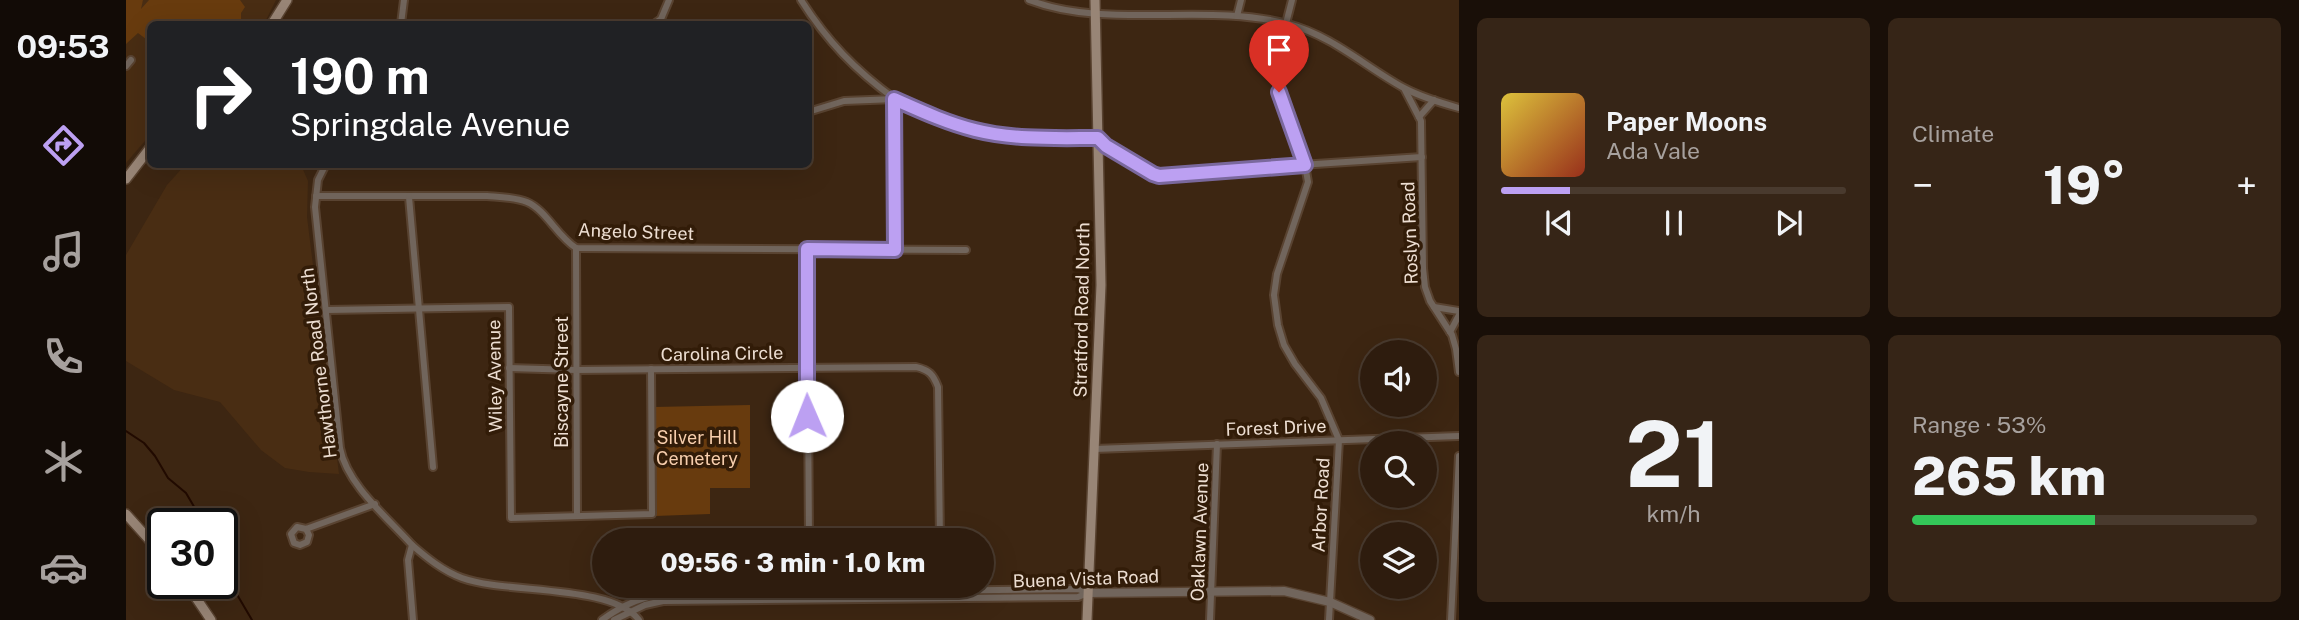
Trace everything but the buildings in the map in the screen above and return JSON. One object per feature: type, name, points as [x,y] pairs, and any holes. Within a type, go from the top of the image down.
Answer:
[{"type":"main road","points":[[274,21],[287,0]]},
{"type":"main road","name":"Stratford Road North","points":[[1087,620],[1101,285],[1095,0]]},
{"type":"main road","points":[[126,179],[147,152]]},
{"type":"main road","points":[[126,514],[147,537]]},
{"type":"main road","points":[[197,599],[211,620]]},
{"type":"street","points":[[401,21],[404,0]]},
{"type":"street","points":[[658,21],[669,0]]},
{"type":"street","points":[[801,0],[831,43],[863,76],[894,99],[950,123],[977,130],[1042,138],[1098,138],[1106,146],[1159,176],[1422,157]]},
{"type":"street","points":[[1029,0],[1054,8],[1095,13],[1237,16],[1285,23],[1312,31],[1336,43],[1405,88],[1459,108]]},
{"type":"street","points":[[1237,16],[1241,0]]},
{"type":"street","name":"Arbor Road","points":[[1292,0],[1285,23],[1277,75],[1284,108],[1305,165],[1307,188],[1276,279],[1275,306],[1284,345],[1321,398],[1339,440],[1329,620]]},
{"type":"street","name":"Roslyn Road","points":[[1405,88],[1419,117],[1425,288],[1450,332],[1456,349],[1459,372]]},
{"type":"street","points":[[812,111],[844,101],[894,99]]},
{"type":"street","points":[[894,99],[895,250]]},
{"type":"street","points":[[1419,117],[1434,100]]},
{"type":"street","name":"Hawthorne Road North","points":[[324,168],[319,177],[316,196],[316,221],[342,458],[355,482],[412,545],[439,565],[463,578],[493,585],[595,598],[631,610]]},
{"type":"street","name":"Angelo Street","points":[[316,196],[487,196],[527,202],[540,211],[565,241],[576,248],[966,250]]},
{"type":"street","points":[[409,197],[433,467]]},
{"type":"street","name":"Biscayne Street","points":[[576,248],[577,516]]},
{"type":"street","points":[[807,249],[809,528]]},
{"type":"street","name":"Wiley Avenue","points":[[327,310],[509,307],[511,518],[577,516]]},
{"type":"street","points":[[1434,307],[1459,313],[1450,332]]},
{"type":"street","name":"Carolina Circle","points":[[509,368],[927,369],[934,376],[938,387],[940,528]]},
{"type":"street","points":[[577,516],[652,514],[651,369]]},
{"type":"street","name":"Forest Drive","points":[[1094,449],[1459,436]]},
{"type":"street","name":"Oaklawn Avenue","points":[[1210,620],[1217,444]]},
{"type":"street","points":[[1451,620],[1459,456]]},
{"type":"street","points":[[306,529],[374,504]]},
{"type":"street","points":[[412,545],[408,560],[413,620]]},
{"type":"street","name":"Buena Vista Road","points":[[994,594],[1078,597],[1088,593],[1284,592],[1330,602],[1370,620]]},
{"type":"street","points":[[602,620],[622,606],[644,598]]},
{"type":"street","name":"Buena Vista Road","points":[[614,620],[631,610],[663,601],[712,598]]},
{"type":"street","points":[[631,610],[639,620]]},
{"type":"shaded area","points":[[143,0],[276,0],[266,21],[147,21],[147,138],[126,163],[126,35],[137,18]]},
{"type":"shaded area","points":[[182,168],[302,168],[308,181],[307,217],[339,474],[285,468],[261,450],[220,402],[174,390],[126,361],[126,255],[167,185]]},
{"type":"green space","points":[[126,0],[143,0],[141,9],[149,0],[240,0],[245,7],[241,13],[241,21],[147,21],[147,40],[138,33],[126,44]]},
{"type":"green space","name":"Silver Hill Cemetery","points":[[750,405],[750,488],[710,488],[710,514],[655,516],[654,407]]},
{"type":"waterway","points":[[126,431],[144,443],[168,478],[186,493],[195,508]]},
{"type":"waterway","points":[[238,596],[252,620]]},
{"type":"route","points":[[807,416],[807,249],[895,250],[894,99],[950,123],[977,130],[1042,138],[1098,138],[1106,146],[1153,174],[1167,177],[1193,172],[1305,165],[1279,92]]}]
